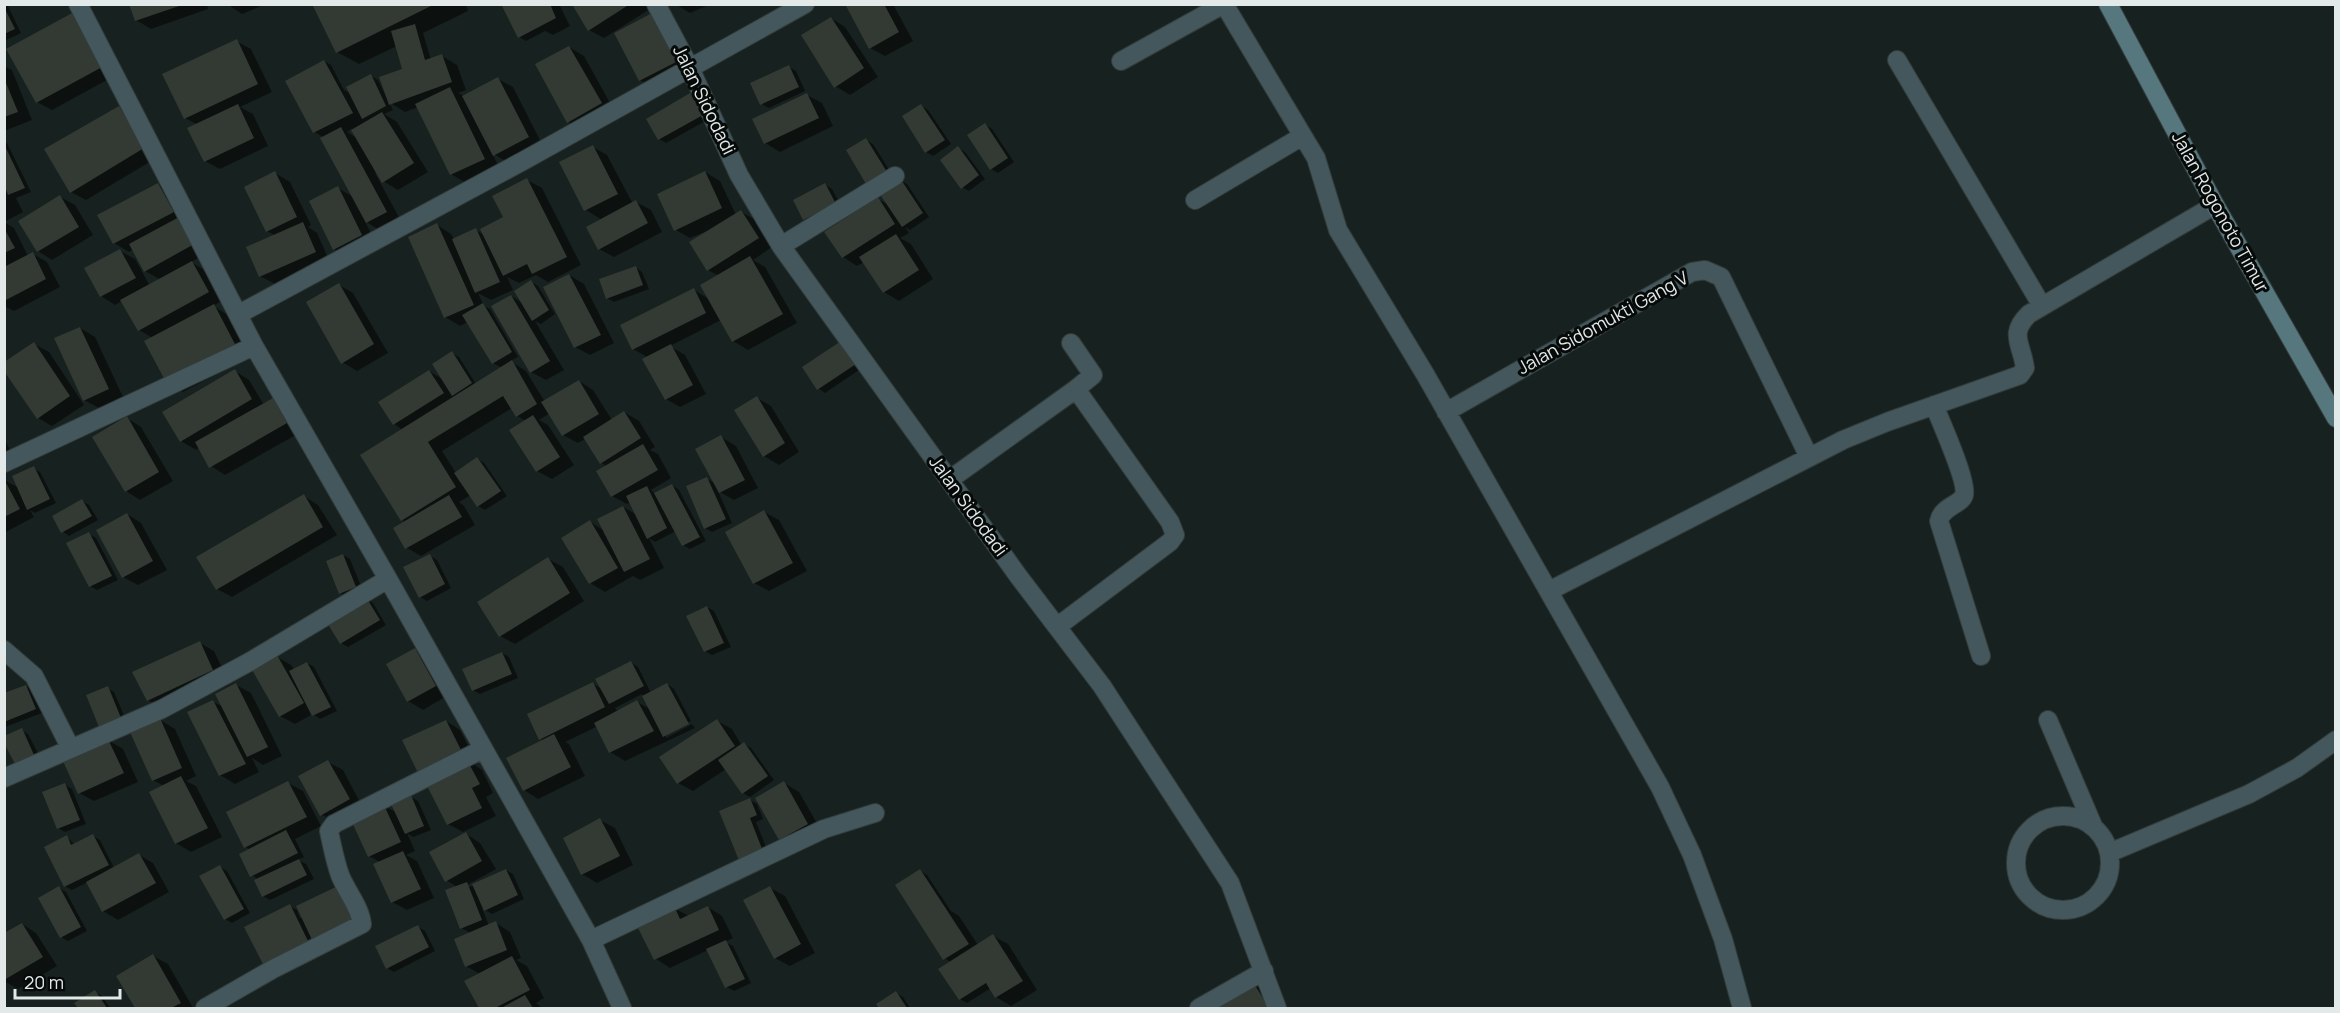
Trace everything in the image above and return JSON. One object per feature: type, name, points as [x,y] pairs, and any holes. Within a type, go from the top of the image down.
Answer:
[{"type":"main road","name":"Jalan Rogonoto Timur","points":[[2108,4],[2215,205],[2336,418]]},
{"type":"street","points":[[78,4],[254,346],[591,940],[622,1008]]},
{"type":"street","name":"Jalan Sidodadi","points":[[656,4],[690,68],[739,175],[781,246],[949,480],[1102,686],[1230,883],[1277,1008]]},
{"type":"street","points":[[239,314],[523,161],[805,4]]},
{"type":"street","points":[[1121,61],[1224,4],[1301,137],[1316,158],[1338,230],[1446,412],[1660,787],[1688,845],[1723,939],[1742,1008]]},
{"type":"street","points":[[1897,60],[2042,306]]},
{"type":"street","points":[[1195,200],[1301,137]]},
{"type":"street","points":[[781,246],[895,176]]},
{"type":"street","points":[[1549,591],[1854,435],[2020,375],[2025,368],[2017,334],[2019,324],[2042,306],[2215,205]]},
{"type":"street","name":"Jalan Sidomukti Gang V","points":[[1446,412],[1692,272],[1705,270],[1721,277],[1809,457]]},
{"type":"street","points":[[949,480],[1093,375],[1071,343]]},
{"type":"street","points":[[4,463],[254,346]]},
{"type":"street","points":[[1058,626],[1170,542],[1175,535],[1170,522],[1076,389]]},
{"type":"street","points":[[1934,405],[1962,477],[1965,492],[1962,498],[1943,513],[1939,521],[1981,656]]},
{"type":"street","points":[[4,778],[162,709],[251,661],[388,579]]},
{"type":"street","points":[[4,650],[34,676],[71,749]]},
{"type":"street","points":[[2048,720],[2094,828],[2103,839],[2109,853],[2110,867],[2106,882],[2098,894],[2087,903],[2073,909],[2058,910],[2044,907],[2032,899],[2022,887],[2017,874],[2016,859],[2019,845],[2027,832],[2038,822],[2052,817],[2067,816],[2081,820],[2094,828]]},
{"type":"street","points":[[2109,853],[2249,794],[2297,768],[2336,741]]},
{"type":"street","points":[[204,1008],[273,969],[362,924],[351,895],[340,875],[333,850],[329,831],[334,824],[483,749]]},
{"type":"street","points":[[591,940],[813,834],[874,813]]},
{"type":"street","points":[[1199,1008],[1264,972]]},
{"type":"building","points":[[129,4],[182,4],[182,5],[135,21]]},
{"type":"building","points":[[312,4],[435,4],[336,53]]},
{"type":"building","points":[[501,4],[550,4],[556,18],[518,38]]},
{"type":"building","points":[[575,4],[630,4],[588,31],[573,6]]},
{"type":"building","points":[[845,4],[884,4],[899,32],[869,49]]},
{"type":"building","points":[[4,7],[15,29],[4,34]]},
{"type":"building","points":[[74,12],[104,66],[36,103],[6,49]]},
{"type":"building","points":[[654,12],[680,60],[639,81],[614,33]]},
{"type":"building","points":[[831,17],[864,68],[834,88],[801,35]]},
{"type":"building","points":[[415,24],[425,60],[442,54],[452,82],[389,105],[379,77],[402,69],[391,31]]},
{"type":"building","points":[[237,39],[258,84],[184,119],[162,74]]},
{"type":"building","points":[[569,46],[602,103],[567,123],[535,64]]},
{"type":"building","points":[[324,60],[353,113],[313,133],[285,81]]},
{"type":"building","points":[[789,65],[799,87],[760,105],[750,83]]},
{"type":"building","points":[[371,74],[386,106],[362,119],[346,87]]},
{"type":"building","points":[[498,77],[529,137],[493,156],[462,96]]},
{"type":"building","points":[[4,78],[18,112],[4,117]]},
{"type":"building","points":[[450,87],[485,159],[450,175],[415,104]]},
{"type":"building","points":[[690,93],[703,115],[658,140],[646,119]]},
{"type":"building","points":[[807,93],[819,118],[764,144],[752,119]]},
{"type":"building","points":[[238,104],[254,138],[204,162],[187,128]]},
{"type":"building","points":[[921,104],[945,140],[925,153],[902,116]]},
{"type":"building","points":[[119,106],[144,148],[70,193],[44,149]]},
{"type":"building","points":[[382,112],[414,163],[382,183],[351,130]]},
{"type":"building","points":[[985,123],[1008,158],[990,170],[967,135]]},
{"type":"building","points":[[341,127],[387,212],[366,223],[320,138]]},
{"type":"building","points":[[866,138],[887,172],[866,184],[846,150]]},
{"type":"building","points":[[593,145],[618,194],[584,211],[559,162]]},
{"type":"building","points":[[5,146],[25,188],[8,195],[5,187]]},
{"type":"building","points":[[958,146],[979,175],[961,189],[940,160]]},
{"type":"building","points":[[275,171],[297,217],[266,232],[244,187]]},
{"type":"building","points":[[705,171],[722,208],[674,231],[657,194]]},
{"type":"building","points":[[527,178],[567,257],[532,274],[527,264],[503,276],[480,229],[503,217],[492,196]]},
{"type":"building","points":[[900,178],[923,213],[902,227],[879,193]]},
{"type":"building","points":[[158,183],[174,212],[113,244],[97,215]]},
{"type":"building","points":[[825,183],[836,204],[803,220],[793,200]]},
{"type":"building","points":[[338,186],[362,235],[333,250],[309,201]]},
{"type":"building","points":[[60,195],[79,227],[37,252],[18,221]]},
{"type":"building","points":[[878,197],[895,224],[842,258],[824,232]]},
{"type":"building","points":[[636,200],[648,223],[598,250],[586,227]]},
{"type":"building","points":[[741,210],[759,238],[707,271],[689,242]]},
{"type":"building","points":[[181,216],[196,243],[144,272],[129,244]]},
{"type":"building","points":[[303,222],[316,252],[259,277],[246,247]]},
{"type":"building","points":[[437,223],[474,305],[444,318],[408,237]]},
{"type":"building","points":[[4,228],[15,248],[4,253]]},
{"type":"building","points":[[476,228],[500,282],[475,293],[452,239]]},
{"type":"building","points":[[896,234],[919,270],[883,293],[859,257]]},
{"type":"building","points":[[120,249],[136,278],[100,297],[84,268]]},
{"type":"building","points":[[33,252],[46,279],[4,301],[4,267]]},
{"type":"building","points":[[750,256],[783,314],[732,342],[700,285]]},
{"type":"building","points":[[192,261],[209,292],[138,331],[120,300]]},
{"type":"building","points":[[636,266],[643,285],[606,299],[599,279]]},
{"type":"building","points":[[569,274],[601,335],[574,348],[543,287]]},
{"type":"building","points":[[531,280],[549,310],[532,321],[514,291]]},
{"type":"building","points":[[339,283],[374,344],[341,364],[306,302]]},
{"type":"building","points":[[694,288],[706,313],[632,350],[620,325]]},
{"type":"building","points":[[511,295],[550,361],[530,373],[491,306]]},
{"type":"building","points":[[483,303],[512,352],[492,364],[462,315]]},
{"type":"building","points":[[214,304],[237,348],[167,384],[144,341]]},
{"type":"building","points":[[80,327],[109,389],[83,401],[54,338]]},
{"type":"building","points":[[841,341],[856,364],[817,390],[802,367]]},
{"type":"building","points":[[34,342],[70,396],[37,419],[4,371],[4,362]]},
{"type":"building","points":[[671,344],[693,385],[665,400],[642,359]]},
{"type":"building","points":[[452,351],[472,383],[452,396],[432,364]]},
{"type":"building","points":[[512,360],[537,404],[516,417],[503,396],[428,442],[456,487],[401,521],[360,455]]},
{"type":"building","points":[[235,369],[252,399],[180,442],[162,412]]},
{"type":"building","points":[[429,370],[444,393],[393,425],[378,402]]},
{"type":"building","points":[[579,380],[599,414],[562,436],[541,402]]},
{"type":"building","points":[[757,396],[785,443],[763,457],[734,410]]},
{"type":"building","points":[[273,398],[287,423],[209,468],[195,442]]},
{"type":"building","points":[[624,411],[641,438],[600,464],[583,437]]},
{"type":"building","points":[[533,415],[560,457],[536,472],[509,430]]},
{"type":"building","points":[[127,416],[159,472],[125,492],[92,437]]},
{"type":"building","points":[[721,435],[745,480],[719,493],[695,449]]},
{"type":"building","points":[[643,444],[658,470],[611,497],[596,471]]},
{"type":"building","points":[[477,457],[501,491],[477,507],[454,473]]},
{"type":"building","points":[[34,466],[50,499],[27,510],[12,476]]},
{"type":"building","points":[[707,477],[726,519],[704,529],[686,486]]},
{"type":"building","points":[[4,479],[20,509],[4,517]]},
{"type":"building","points":[[672,484],[700,537],[682,546],[654,493]]},
{"type":"building","points":[[647,486],[667,528],[647,539],[626,496]]},
{"type":"building","points":[[304,494],[323,527],[216,590],[196,557]]},
{"type":"building","points":[[449,495],[462,517],[405,549],[393,528]]},
{"type":"building","points":[[82,499],[92,516],[61,533],[52,516]]},
{"type":"building","points":[[623,506],[650,559],[624,572],[597,519]]},
{"type":"building","points":[[764,510],[793,563],[753,584],[725,532]]},
{"type":"building","points":[[127,513],[153,561],[122,578],[96,530]]},
{"type":"building","points":[[590,520],[618,568],[589,584],[561,538]]},
{"type":"building","points":[[89,532],[112,576],[89,587],[66,543]]},
{"type":"building","points":[[343,554],[356,587],[339,594],[326,561]]},
{"type":"building","points":[[430,554],[445,584],[419,598],[403,567]]},
{"type":"building","points":[[548,557],[570,593],[499,637],[477,602]]},
{"type":"building","points":[[366,597],[380,620],[340,644],[326,621]]},
{"type":"building","points":[[707,606],[724,643],[704,652],[686,616]]},
{"type":"building","points":[[200,641],[213,670],[147,701],[132,672]]},
{"type":"building","points":[[415,648],[436,686],[407,702],[386,664]]},
{"type":"building","points":[[502,652],[512,674],[472,691],[462,669]]},
{"type":"building","points":[[277,655],[304,703],[279,717],[251,668]]},
{"type":"building","points":[[631,661],[644,686],[609,704],[595,679]]},
{"type":"building","points":[[307,662],[331,707],[312,716],[289,671]]},
{"type":"building","points":[[593,682],[605,707],[539,740],[527,714]]},
{"type":"building","points":[[236,683],[268,747],[247,757],[215,694]]},
{"type":"building","points":[[667,683],[689,724],[663,737],[642,696]]},
{"type":"building","points":[[26,685],[36,709],[4,722],[4,693]]},
{"type":"building","points":[[108,686],[123,723],[101,732],[86,695]]},
{"type":"building","points":[[213,700],[246,764],[219,776],[187,712]]},
{"type":"building","points":[[637,700],[654,731],[609,753],[594,723]]},
{"type":"building","points":[[160,718],[182,768],[152,781],[130,732]]},
{"type":"building","points":[[717,719],[735,746],[677,784],[659,757]]},
{"type":"building","points":[[446,720],[463,754],[419,775],[402,740]]},
{"type":"building","points":[[22,728],[34,755],[15,764],[4,743],[4,736]]},
{"type":"building","points":[[554,734],[571,767],[523,791],[506,758]]},
{"type":"building","points":[[108,739],[124,773],[78,794],[62,759]]},
{"type":"building","points":[[744,742],[768,776],[742,794],[718,760]]},
{"type":"building","points":[[328,760],[350,799],[320,816],[298,776]]},
{"type":"building","points":[[467,760],[480,784],[472,788],[482,808],[447,825],[425,782]]},
{"type":"building","points":[[181,776],[208,828],[175,844],[149,792]]},
{"type":"building","points":[[288,781],[307,817],[244,848],[226,812]]},
{"type":"building","points":[[784,781],[808,824],[779,840],[755,798]]},
{"type":"building","points":[[65,783],[80,820],[57,829],[42,792]]},
{"type":"building","points":[[411,795],[424,826],[405,834],[391,804]]},
{"type":"building","points":[[750,798],[757,815],[750,818],[764,854],[740,863],[719,811]]},
{"type":"building","points":[[383,803],[401,842],[368,857],[350,818]]},
{"type":"building","points":[[600,818],[620,856],[581,875],[563,838]]},
{"type":"building","points":[[286,830],[298,853],[250,877],[239,854]]},
{"type":"building","points":[[466,832],[482,861],[445,882],[429,852]]},
{"type":"building","points":[[93,834],[109,865],[64,887],[44,847],[67,835],[71,845]]},
{"type":"building","points":[[403,851],[421,889],[391,903],[373,864]]},
{"type":"building","points":[[139,853],[156,883],[102,912],[86,882]]},
{"type":"building","points":[[299,859],[307,875],[262,897],[254,880]]},
{"type":"building","points":[[220,865],[244,909],[224,920],[199,876]]},
{"type":"building","points":[[506,869],[518,895],[484,911],[472,884]]},
{"type":"building","points":[[920,869],[969,944],[943,960],[895,885]]},
{"type":"building","points":[[467,882],[482,920],[460,929],[445,890]]},
{"type":"building","points":[[340,885],[357,921],[313,942],[296,906]]},
{"type":"building","points":[[59,886],[81,927],[60,938],[38,898]]},
{"type":"building","points":[[770,886],[801,944],[774,959],[743,900]]},
{"type":"building","points":[[290,904],[309,943],[264,966],[244,927]]},
{"type":"building","points":[[674,906],[680,919],[708,906],[719,930],[654,960],[636,924]]},
{"type":"building","points":[[496,921],[507,950],[465,967],[454,939]]},
{"type":"building","points":[[22,923],[43,957],[4,980],[4,933]]},
{"type":"building","points":[[418,925],[429,947],[386,969],[375,946]]},
{"type":"building","points":[[993,934],[1023,981],[995,998],[986,983],[959,1000],[938,969]]},
{"type":"building","points":[[726,940],[745,979],[725,988],[706,949]]},
{"type":"building","points":[[153,954],[181,1003],[171,1008],[135,1008],[116,976]]},
{"type":"building","points":[[512,956],[530,990],[495,1008],[479,1008],[464,981]]},
{"type":"building","points":[[1253,982],[1269,1008],[1212,1008]]},
{"type":"building","points":[[95,990],[107,1008],[78,1008],[74,1003]]},
{"type":"building","points":[[896,991],[907,1008],[879,1008],[876,1004]]},
{"type":"building","points":[[525,995],[533,1008],[501,1008]]}]
